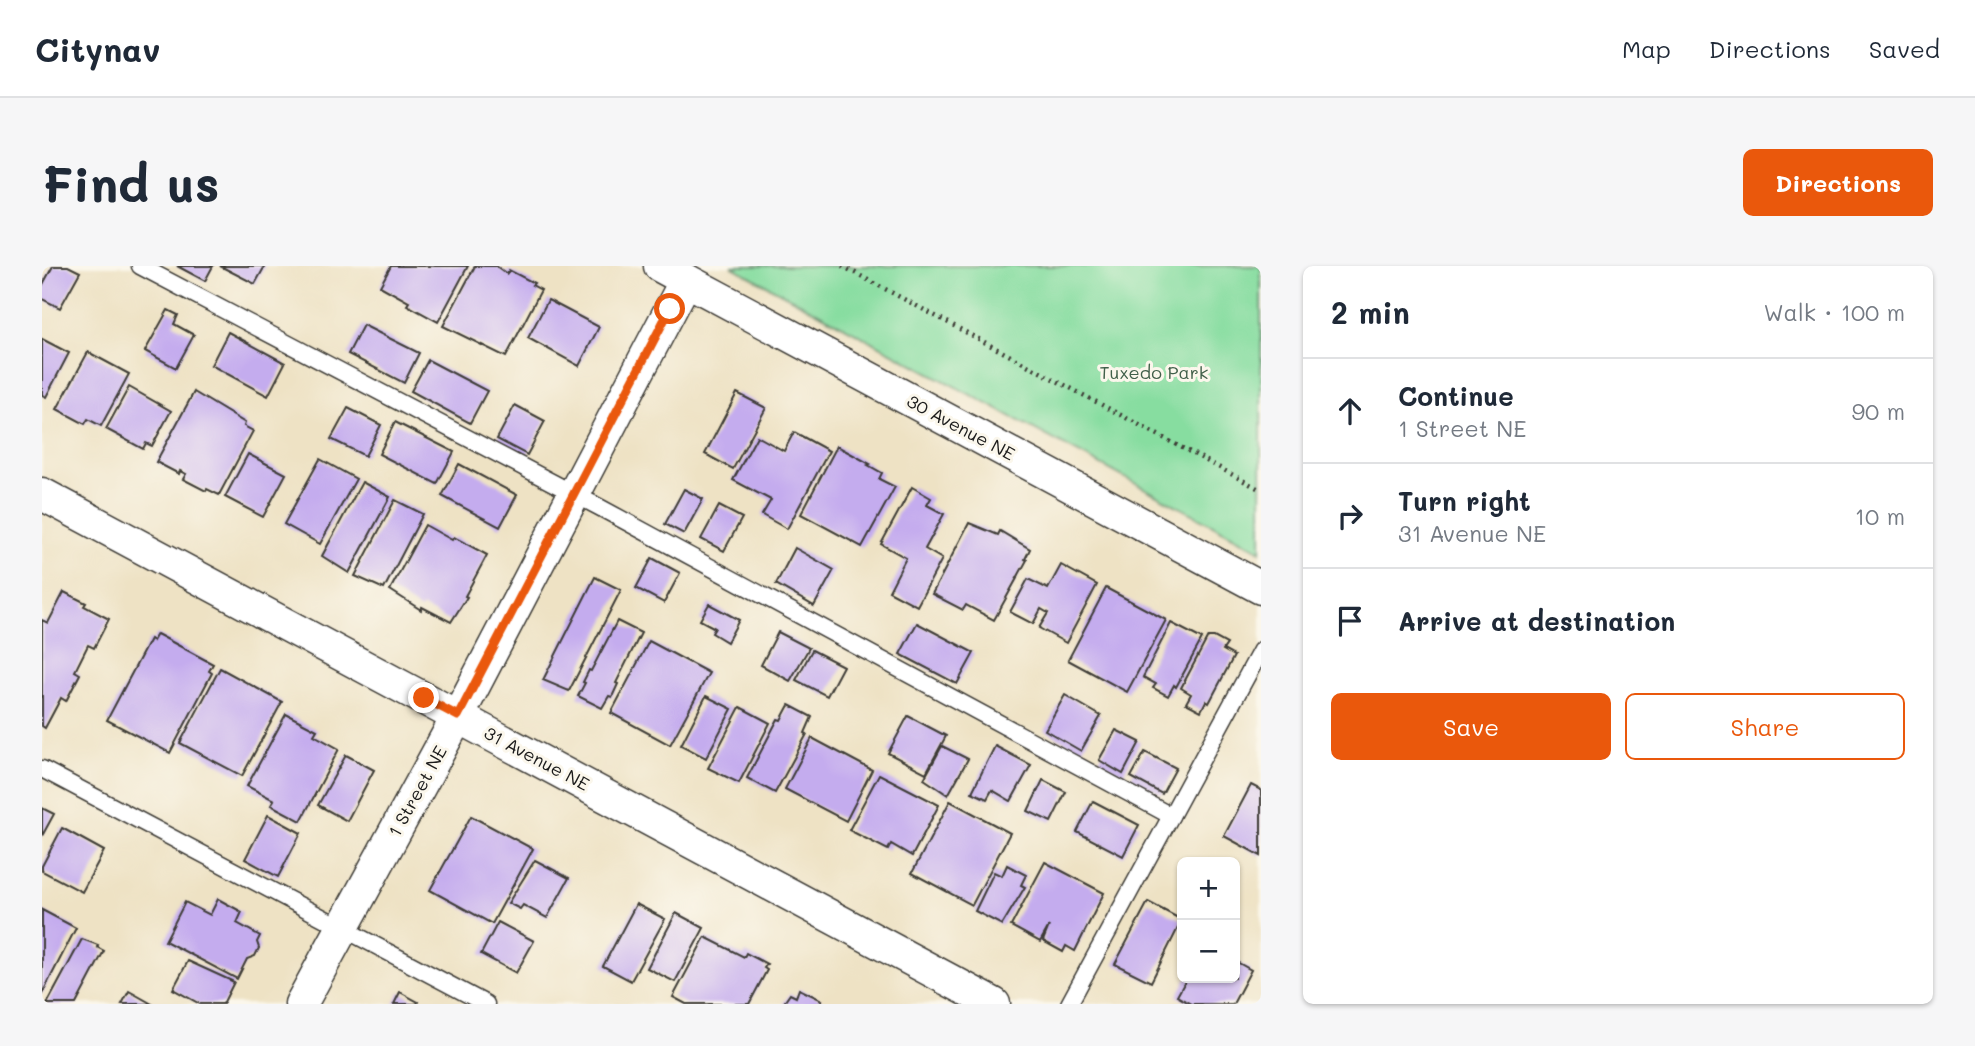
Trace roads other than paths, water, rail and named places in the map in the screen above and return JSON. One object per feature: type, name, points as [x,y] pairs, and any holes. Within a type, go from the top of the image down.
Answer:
[{"type":"street","name":"1 Street NE","points":[[301,1004],[458,716],[573,494],[673,273]]},
{"type":"street","name":"30 Avenue NE","points":[[673,273],[1261,588]]},
{"type":"street","name":"31 Avenue NE","points":[[42,494],[994,1004]]},
{"type":"lane","points":[[140,266],[573,494],[1171,816]]},
{"type":"lane","points":[[1069,1004],[1261,650]]},
{"type":"lane","points":[[42,769],[486,1004]]},
{"type":"park label","name":"Tuxedo Park","points":[[1154,372]]}]
